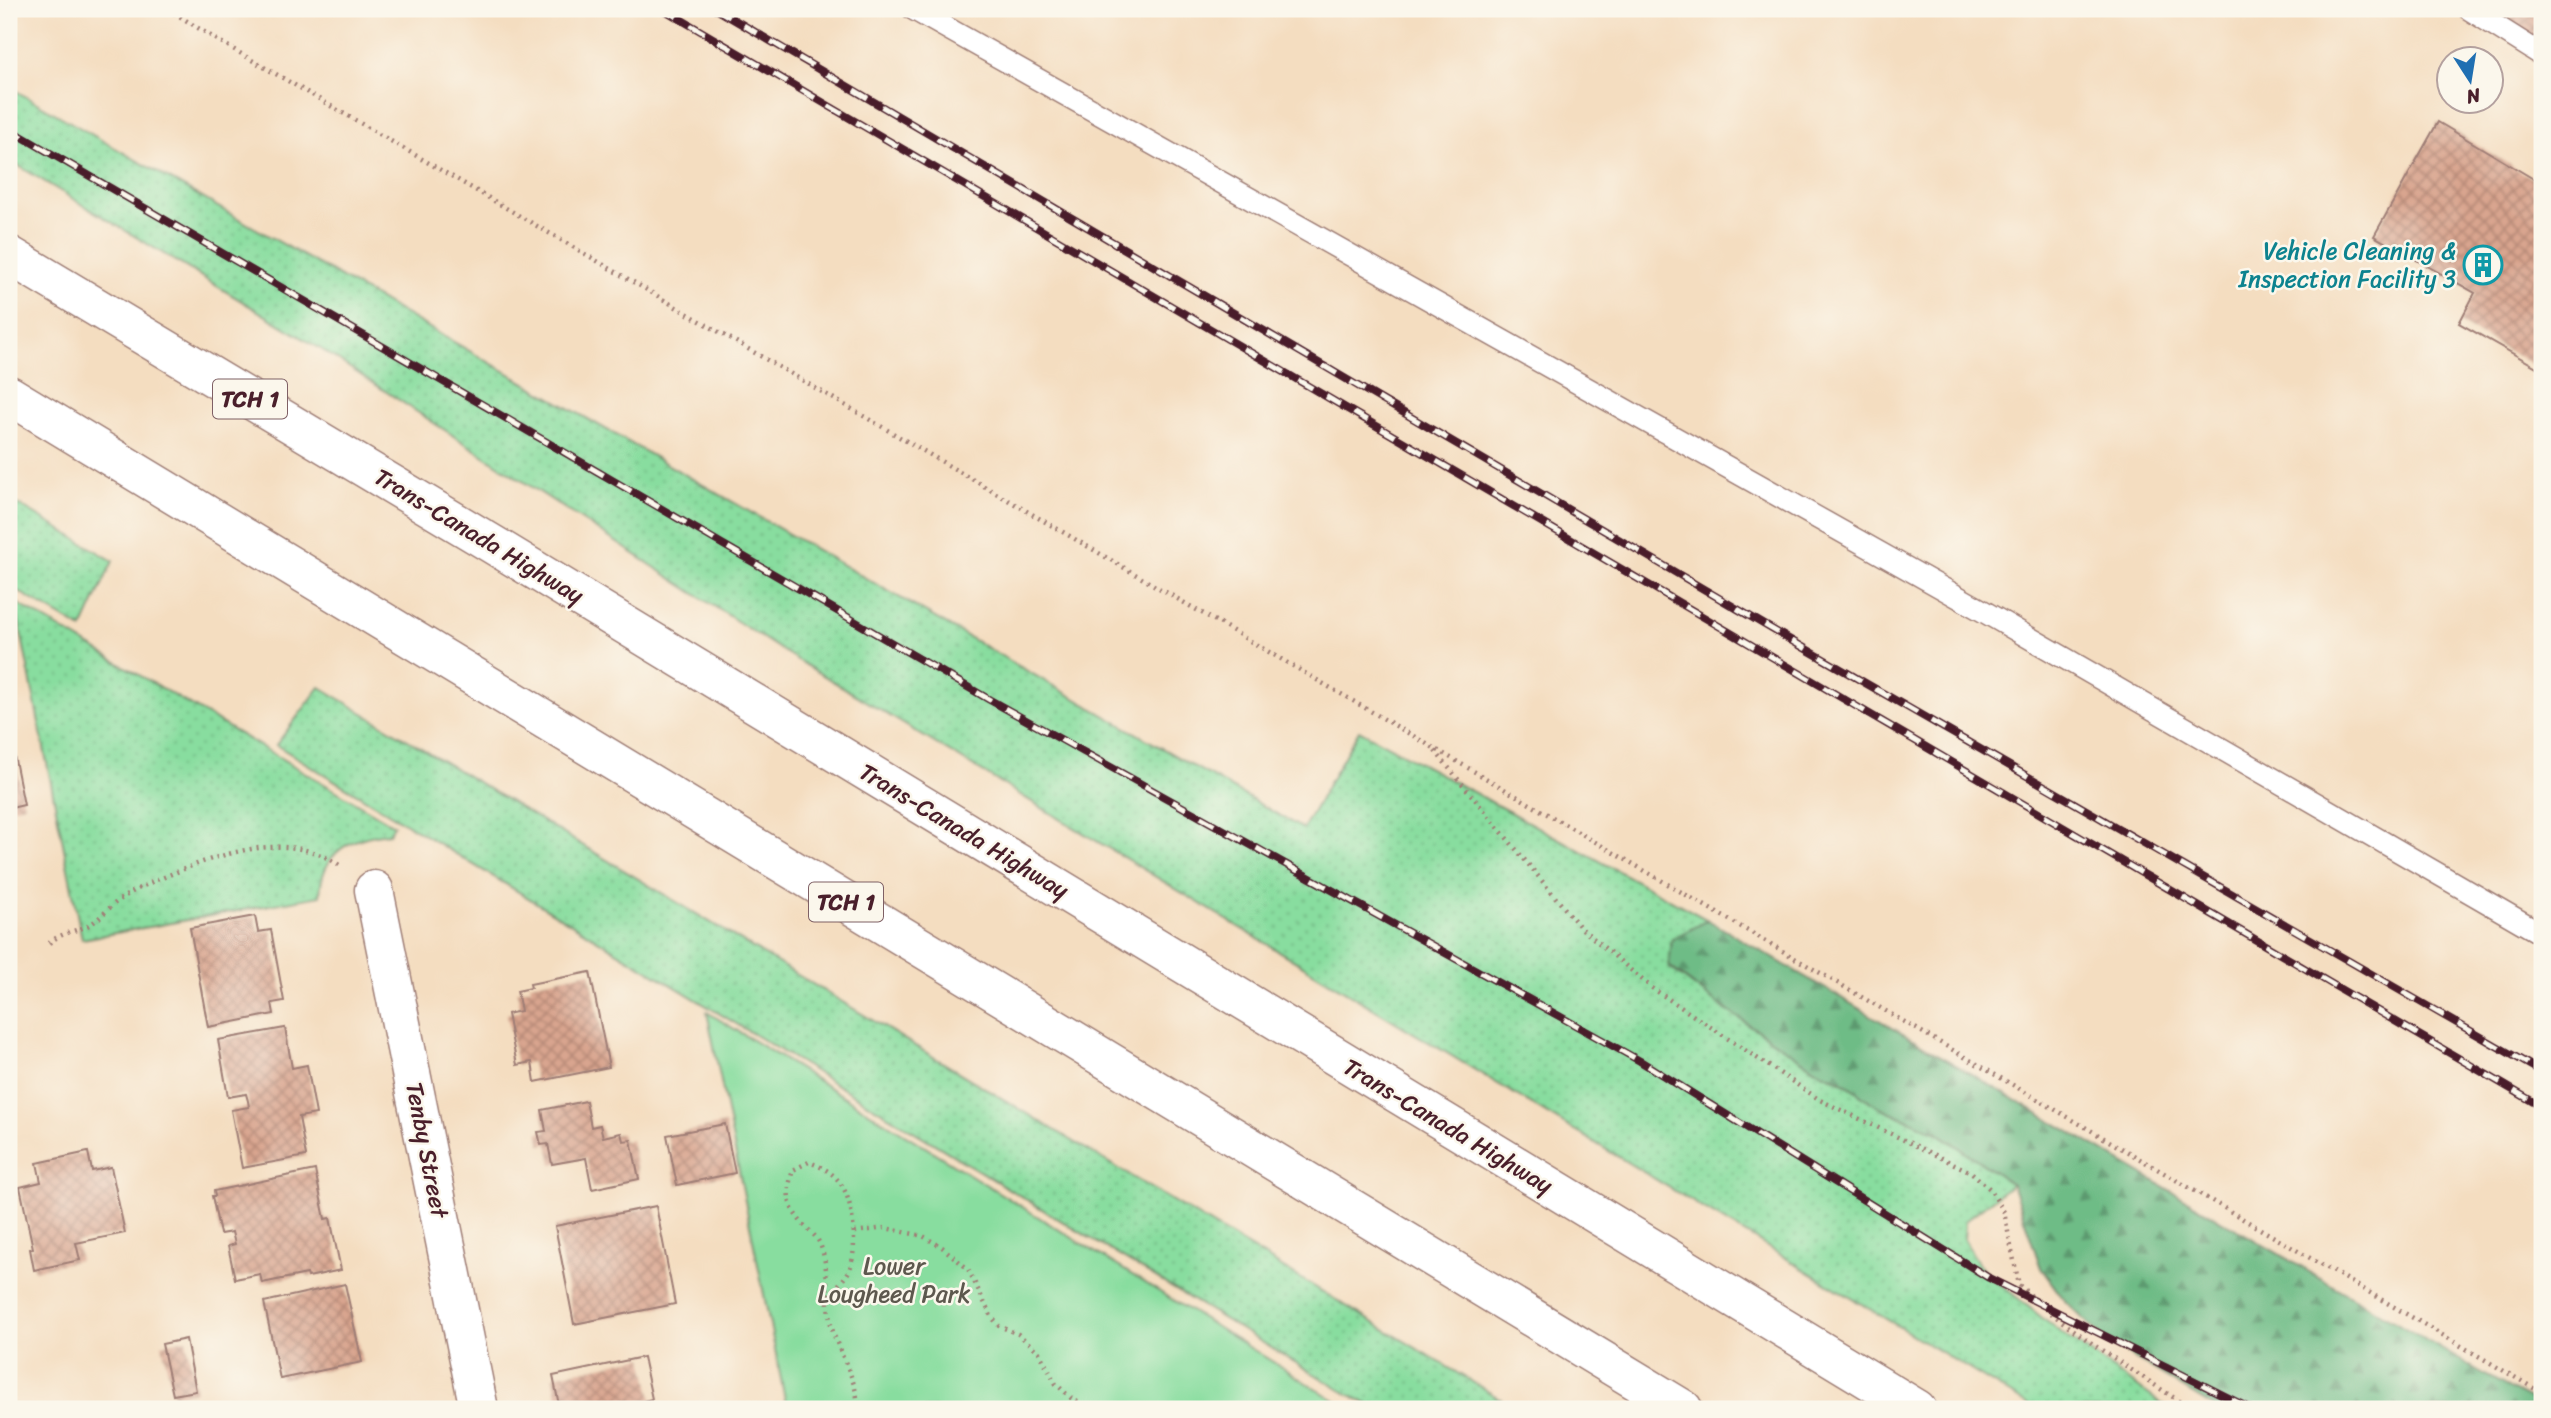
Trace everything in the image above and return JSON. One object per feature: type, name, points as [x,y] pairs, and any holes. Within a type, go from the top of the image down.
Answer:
[{"type":"main road","name":"Trans-Canada Highway","points":[[9,255],[504,551],[1917,1409]]},
{"type":"main road","name":"TCH 1","points":[[9,395],[1684,1409]]},
{"type":"main road","name":"Tenby Street","points":[[374,890],[479,1409]]},
{"type":"lane","points":[[913,9],[1983,611],[2542,934]]},
{"type":"lane","points":[[2469,9],[2542,55]]},
{"type":"path","points":[[168,9],[2542,1393]]},
{"type":"path","points":[[1432,747],[1580,926],[1652,988],[1820,1100],[1971,1172],[1990,1189],[2004,1212],[2019,1285],[2097,1348],[2191,1409]]},
{"type":"path","points":[[49,943],[72,929],[88,925],[120,899],[153,881],[208,859],[251,847],[295,847],[308,851],[332,860],[374,890]]},
{"type":"path","points":[[829,1295],[849,1272],[855,1251],[855,1232],[850,1206],[839,1180],[809,1161],[793,1170],[787,1190],[792,1210],[816,1236],[821,1246],[832,1328],[856,1391],[859,1409]]},
{"type":"path","points":[[855,1232],[885,1228],[923,1236],[942,1247],[968,1269],[991,1316],[999,1326],[1018,1334],[1039,1352],[1056,1384],[1090,1409]]},
{"type":"green space","points":[[9,87],[1303,829],[1359,730],[1708,920],[1672,939],[1669,967],[1719,1005],[1822,1073],[1842,1081],[1875,1105],[1938,1133],[2012,1184],[1965,1221],[1964,1240],[1983,1270],[2056,1329],[2169,1409],[2035,1409],[781,650],[324,351],[9,160]]},
{"type":"green space","points":[[9,499],[113,561],[82,629],[9,586]]},
{"type":"green space","points":[[15,602],[394,825],[389,833],[362,838],[340,850],[326,868],[320,896],[82,939]]},
{"type":"green space","points":[[320,687],[1517,1409],[1377,1409],[1344,1392],[276,745]]},
{"type":"green space","points":[[1708,920],[2542,1406],[2542,1409],[2217,1409],[2105,1340],[2065,1301],[2041,1268],[2012,1184],[1938,1133],[1875,1105],[1842,1081],[1822,1073],[1719,1005],[1669,966],[1672,939]]},
{"type":"green space","name":"Lower Lougheed Park","points":[[707,1012],[1349,1409],[787,1409]]},
{"type":"building","points":[[2466,9],[2542,9],[2542,54]]},
{"type":"building","name":"Vehicle Cleaning & Inspection Facility 3","points":[[2438,122],[2542,184],[2542,370],[2459,323],[2475,293],[2374,236]]},
{"type":"building","points":[[12,745],[24,805],[11,808],[13,816],[9,817],[9,746]]},
{"type":"building","points":[[255,916],[258,932],[271,930],[284,1001],[272,1003],[274,1014],[208,1027],[190,928]]},
{"type":"building","points":[[590,972],[609,1067],[535,1082],[532,1062],[517,1065],[507,1014],[521,1011],[517,991],[531,988],[530,984]]},
{"type":"building","points":[[285,1028],[292,1068],[307,1065],[316,1114],[299,1117],[306,1156],[242,1168],[231,1110],[249,1107],[248,1101],[246,1094],[228,1097],[218,1040]]},
{"type":"building","points":[[586,1101],[591,1127],[600,1125],[603,1137],[621,1133],[623,1141],[631,1140],[639,1179],[592,1189],[586,1158],[552,1164],[548,1144],[541,1145],[538,1132],[546,1131],[542,1110]]},
{"type":"building","points":[[725,1124],[735,1173],[677,1185],[667,1135]]},
{"type":"building","points":[[88,1152],[92,1171],[111,1167],[125,1233],[76,1243],[80,1260],[34,1270],[30,1249],[33,1248],[20,1187],[41,1182],[37,1163]]},
{"type":"building","points":[[315,1170],[325,1219],[330,1218],[341,1270],[262,1283],[260,1274],[235,1279],[228,1246],[235,1244],[232,1232],[220,1234],[212,1196],[215,1196],[214,1191]]},
{"type":"building","points":[[656,1206],[675,1304],[574,1324],[555,1226]]},
{"type":"building","points":[[345,1284],[362,1362],[280,1379],[264,1302]]},
{"type":"building","points":[[186,1339],[196,1391],[173,1395],[162,1344]]},
{"type":"building","points":[[643,1357],[652,1399],[638,1402],[639,1409],[565,1409],[563,1404],[559,1405],[553,1376]]},
{"type":"railway","points":[[663,9],[2542,1107]]},
{"type":"railway","points":[[716,9],[1787,638],[2542,1072]]},
{"type":"railway","points":[[9,129],[990,700],[1640,1061],[1989,1278],[2251,1409]]},
{"type":"place","name":"Vehicle Cleaning & Inspection Facility 3","points":[[2483,265]]}]
